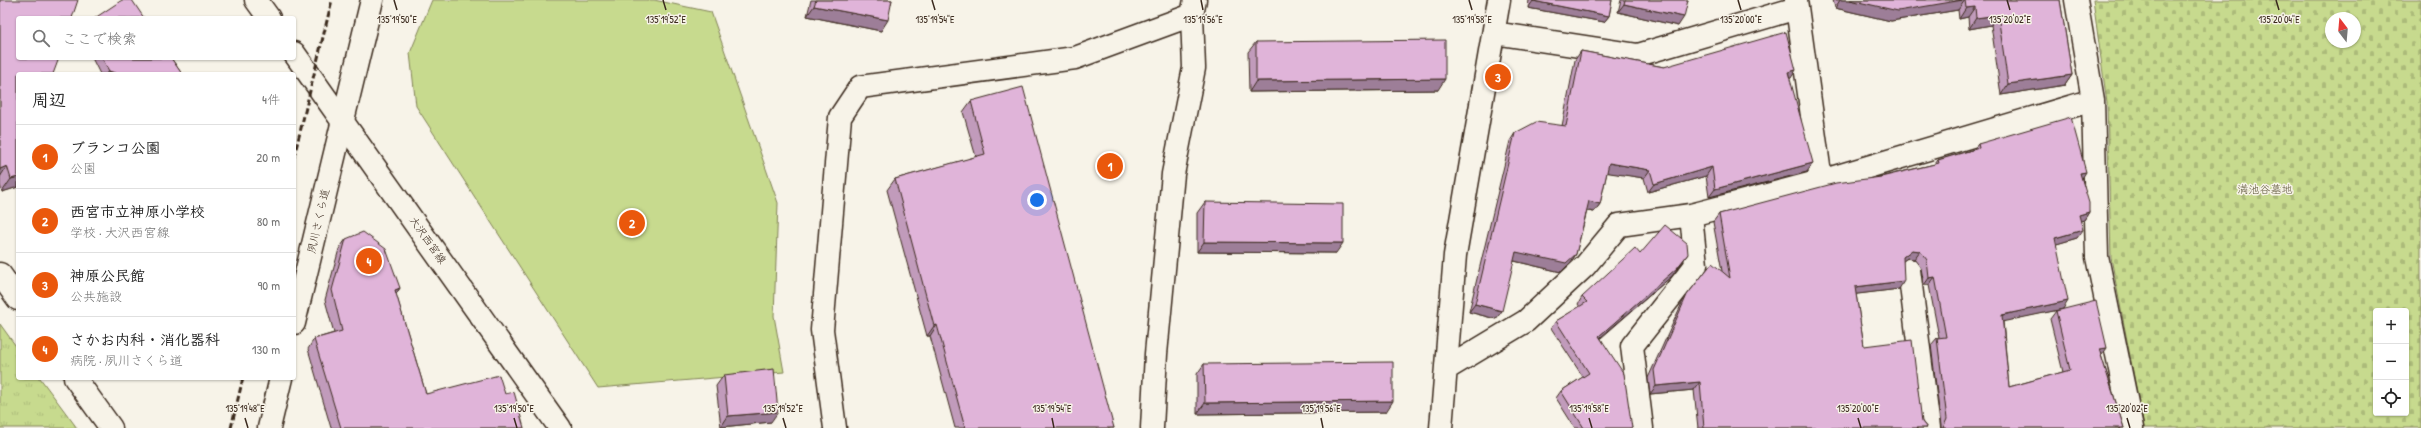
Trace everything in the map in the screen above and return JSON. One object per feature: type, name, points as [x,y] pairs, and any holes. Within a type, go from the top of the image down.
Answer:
[{"type":"street","points":[[256,0],[268,16]]},
{"type":"street","name":"夙川さくら道","points":[[296,315],[372,0]]},
{"type":"street","points":[[1441,428],[1455,255],[1499,0]]},
{"type":"street","points":[[2076,0],[2093,100],[2097,257],[2132,428]]},
{"type":"street","points":[[1494,33],[1638,55],[1796,4],[1821,181]]},
{"type":"street","points":[[835,428],[822,330],[840,116],[860,87],[1075,58],[1194,8],[1194,68],[1173,174],[1156,354],[1152,428]]},
{"type":"street","name":"大沢西宮線","points":[[296,56],[560,428]]},
{"type":"street","points":[[1446,369],[1526,321],[1585,266],[1619,225],[1691,215],[1821,181],[2093,100]]},
{"type":"street","points":[[1642,428],[1632,346],[1696,264],[1691,215]]},
{"type":"street","points":[[1909,270],[1929,428]]},
{"type":"street","points":[[0,274],[16,296]]},
{"type":"street","points":[[76,380],[111,428]]},
{"type":"street","points":[[269,428],[281,380]]},
{"type":"green space","points":[[432,0],[654,0],[711,12],[778,203],[774,316],[784,372],[598,388],[416,106],[410,53]]},
{"type":"green space","name":"満池谷墓地","points":[[2093,0],[2421,0],[2421,428],[2144,428],[2111,258],[2107,103]]},
{"type":"green space","points":[[0,324],[16,346],[16,380],[41,380],[77,428],[0,428]]},
{"type":"building","points":[[0,0],[78,0],[73,16],[16,16],[16,60],[58,60],[54,72],[16,72],[16,178],[11,179],[7,166],[0,169]]},
{"type":"building","points":[[122,0],[132,0],[143,16],[98,16]]},
{"type":"building","points":[[816,0],[892,0],[888,20],[814,6]]},
{"type":"building","points":[[1533,0],[1612,0],[1609,16]]},
{"type":"building","points":[[1625,0],[1688,0],[1684,17],[1624,4]]},
{"type":"building","points":[[1850,0],[1963,0],[1898,11]]},
{"type":"building","points":[[1965,0],[2060,0],[2072,75],[2008,84],[1998,15],[1976,18],[1975,7],[1966,8]]},
{"type":"building","points":[[1786,32],[1796,70],[1788,72],[1813,163],[1715,189],[1712,167],[1654,184],[1650,170],[1609,163],[1600,204],[1589,201],[1576,254],[1566,263],[1516,252],[1502,311],[1475,304],[1515,133],[1536,122],[1566,126],[1581,51],[1664,67]]},
{"type":"building","points":[[1445,40],[1445,79],[1256,81],[1256,42]]},
{"type":"building","points":[[103,60],[172,60],[181,72],[112,72],[109,71]]},
{"type":"building","points":[[1023,87],[1114,428],[965,428],[937,325],[934,326],[895,179],[985,154],[971,101]]},
{"type":"building","points":[[2071,117],[2086,172],[2080,173],[2089,203],[2089,212],[2079,215],[2083,230],[2055,238],[2068,301],[2002,315],[2009,387],[2070,370],[2056,311],[2096,301],[2107,348],[2099,349],[2124,428],[1943,428],[1947,419],[1937,338],[1946,337],[1935,277],[1929,278],[1927,260],[1920,251],[1912,250],[1903,257],[1904,281],[1855,287],[1864,346],[1912,340],[1922,422],[1927,428],[1704,428],[1700,382],[1656,386],[1654,370],[1687,295],[1712,263],[1730,278],[1719,214],[1836,183],[1881,177],[1939,163],[1938,160],[1979,148],[1978,144]]},
{"type":"building","points":[[1205,202],[1343,204],[1343,243],[1204,242]]},
{"type":"building","points":[[1665,225],[1687,243],[1688,254],[1677,268],[1599,336],[1624,374],[1632,428],[1584,428],[1561,391],[1589,373],[1556,321],[1587,302],[1582,297],[1635,248],[1640,254]]},
{"type":"building","points":[[363,232],[386,249],[400,288],[395,290],[426,394],[499,375],[505,394],[514,392],[524,428],[341,428],[314,339],[342,331],[332,290],[346,239]]},
{"type":"building","points":[[1393,362],[1393,401],[1205,403],[1204,364]]},
{"type":"building","points":[[774,369],[778,412],[728,416],[724,375]]},
{"type":"railway","points":[[296,149],[332,0]]},
{"type":"railway","points":[[231,428],[243,380]]},
{"type":"place","name":"神原公民館","points":[[1498,77]]},
{"type":"place","name":"ブランコ公園","points":[[1110,166]]},
{"type":"place","name":"西宮市立神原小学校","points":[[632,223]]},
{"type":"place","name":"さかお内科・消化器科","points":[[369,261]]}]
